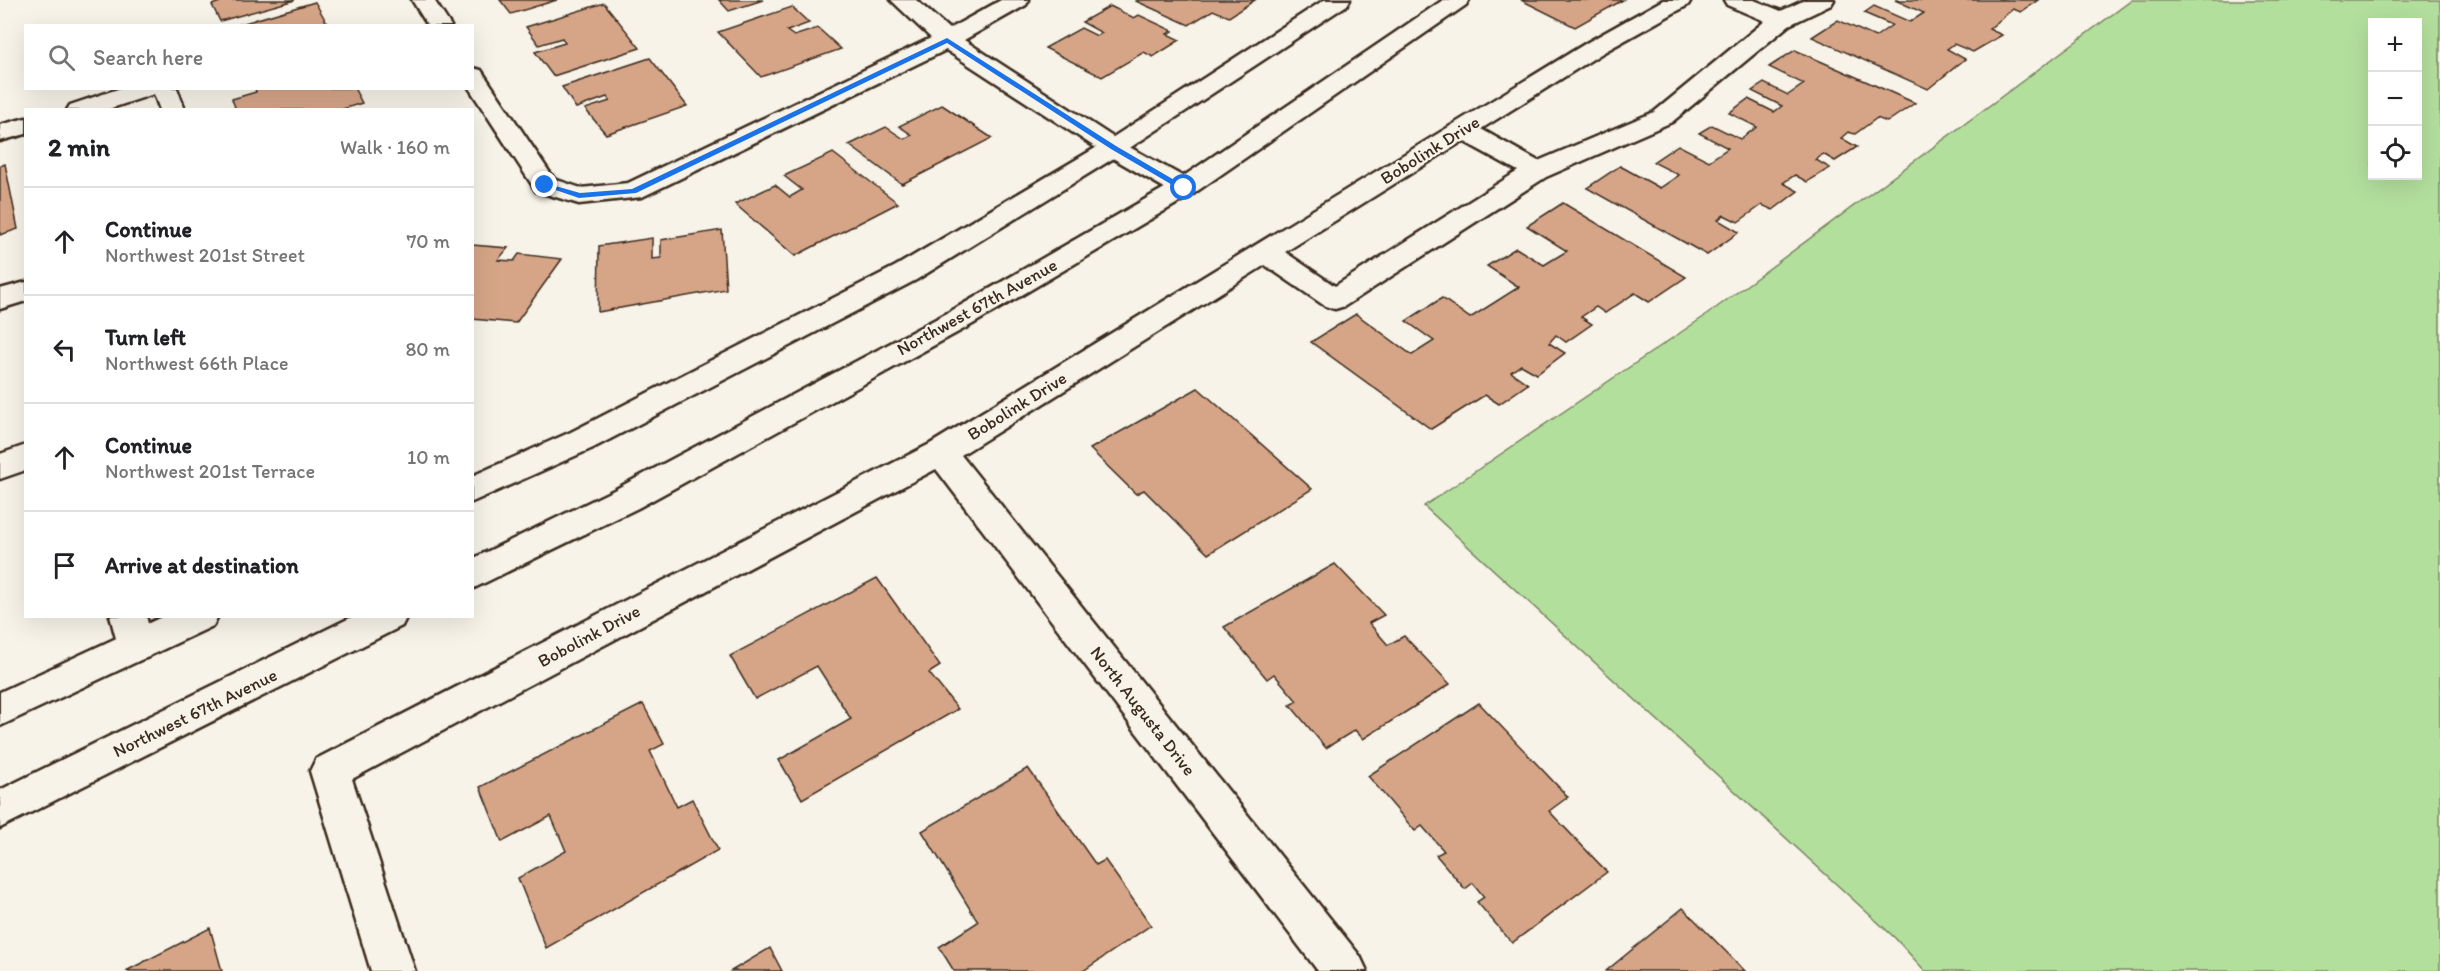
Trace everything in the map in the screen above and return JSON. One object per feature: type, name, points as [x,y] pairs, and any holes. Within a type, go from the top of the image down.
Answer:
[{"type":"street","points":[[423,0],[439,24]]},
{"type":"street","points":[[902,0],[947,40],[1113,148],[1184,188]]},
{"type":"street","points":[[474,78],[545,185],[579,196],[633,191],[947,40],[1018,0]]},
{"type":"street","points":[[474,489],[582,440],[906,273],[1113,148],[1339,0]]},
{"type":"street","name":"Northwest 67th Avenue","points":[[474,574],[626,499],[961,318],[1184,188],[1458,0]]},
{"type":"street","name":"Bobolink Drive","points":[[393,971],[330,771],[941,452],[1596,47],[1680,0]]},
{"type":"street","points":[[1735,0],[1781,20]]},
{"type":"street","points":[[1265,252],[1335,299],[1537,171],[1663,117],[1781,20],[1823,0]]},
{"type":"street","points":[[85,108],[142,90]]},
{"type":"street","points":[[165,90],[172,108]]},
{"type":"street","points":[[0,134],[24,127]]},
{"type":"street","points":[[1463,130],[1537,171]]},
{"type":"street","points":[[0,299],[24,292]]},
{"type":"street","name":"North Augusta Drive","points":[[941,452],[1345,971]]},
{"type":"street","points":[[0,467],[24,458]]},
{"type":"street","points":[[0,710],[132,632],[192,618]]},
{"type":"street","name":"Northwest 67th Avenue","points":[[0,810],[385,618]]},
{"type":"green space","points":[[2132,0],[2440,0],[2440,971],[1925,971],[1895,938],[1424,506],[1705,316]]},
{"type":"building","points":[[225,0],[295,0],[220,21],[212,5]]},
{"type":"building","points":[[500,0],[557,0],[511,14]]},
{"type":"building","points":[[719,0],[763,0],[729,11]]},
{"type":"building","points":[[1255,0],[1229,17],[1213,10],[1189,25],[1136,1]]},
{"type":"building","points":[[1521,0],[1623,0],[1575,27]]},
{"type":"building","points":[[1895,0],[2038,0],[2021,12],[2013,9],[1989,29],[2002,35],[1973,52],[1954,44],[1947,49],[1965,59],[1928,89],[1812,37],[1838,20],[1875,37],[1892,25],[1864,13],[1874,6],[1910,22],[1924,13]]},
{"type":"building","points":[[315,2],[327,23],[324,24],[241,24]]},
{"type":"building","points":[[604,3],[640,48],[553,76],[535,52],[565,43],[562,38],[539,45],[526,27]]},
{"type":"building","points":[[1110,6],[1134,18],[1139,15],[1173,31],[1167,34],[1180,40],[1153,57],[1144,52],[1102,77],[1045,48],[1081,28],[1097,36],[1102,33],[1082,22]]},
{"type":"building","points":[[792,7],[809,23],[787,31],[794,36],[818,28],[841,49],[761,77],[718,32]]},
{"type":"building","points":[[1795,50],[1915,103],[1887,122],[1877,118],[1855,134],[1848,132],[1841,138],[1857,147],[1835,161],[1823,154],[1816,160],[1830,168],[1807,182],[1795,175],[1783,183],[1798,191],[1773,210],[1762,205],[1738,222],[1724,215],[1718,220],[1739,232],[1707,255],[1587,188],[1620,166],[1660,188],[1679,175],[1653,162],[1678,145],[1709,161],[1728,148],[1699,133],[1712,125],[1740,139],[1757,127],[1729,113],[1748,99],[1774,112],[1782,106],[1752,91],[1764,83],[1788,95],[1804,84],[1769,67]]},
{"type":"building","points":[[650,58],[687,106],[606,134],[585,109],[610,101],[607,97],[576,108],[562,87]]},
{"type":"building","points":[[256,90],[355,90],[362,103],[346,108],[235,108],[232,99],[256,92]]},
{"type":"building","points":[[942,105],[992,138],[902,184],[849,145],[886,127],[904,139],[912,135],[899,126]]},
{"type":"building","points":[[833,153],[898,203],[795,256],[735,204],[775,185],[790,197],[802,190],[784,176]]},
{"type":"building","points":[[5,164],[18,229],[0,235],[0,166]]},
{"type":"building","points":[[1563,203],[1686,277],[1649,302],[1635,293],[1605,313],[1596,307],[1581,317],[1592,324],[1566,342],[1556,335],[1549,343],[1565,353],[1537,374],[1521,365],[1511,372],[1528,384],[1499,404],[1485,395],[1431,429],[1311,342],[1356,314],[1412,355],[1434,341],[1406,321],[1442,298],[1470,318],[1519,287],[1487,266],[1516,248],[1544,265],[1567,251],[1527,226]]},
{"type":"building","points":[[722,230],[726,289],[598,312],[599,246],[652,238],[652,259],[661,258],[661,240]]},
{"type":"building","points":[[474,245],[508,248],[498,260],[514,261],[519,254],[562,259],[516,323],[474,319]]},
{"type":"building","points":[[1198,388],[1312,489],[1208,554],[1144,490],[1136,494],[1090,449]]},
{"type":"building","points":[[1335,564],[1384,615],[1369,623],[1388,645],[1404,636],[1450,684],[1363,739],[1355,730],[1326,748],[1290,705],[1297,701],[1274,674],[1267,679],[1224,627]]},
{"type":"building","points":[[877,578],[940,666],[929,673],[958,709],[802,799],[779,760],[851,719],[817,666],[755,699],[730,656]]},
{"type":"building","points":[[1479,703],[1568,797],[1549,811],[1607,872],[1512,943],[1477,902],[1484,897],[1473,883],[1465,889],[1436,855],[1444,851],[1422,826],[1415,831],[1368,776]]},
{"type":"building","points":[[643,704],[664,744],[650,751],[677,807],[692,799],[718,850],[546,948],[518,878],[566,851],[551,816],[502,842],[480,787]]},
{"type":"building","points":[[1028,768],[1096,865],[1105,860],[1151,925],[1083,971],[954,971],[939,947],[978,922],[922,831]]},
{"type":"building","points":[[1683,908],[1745,971],[1606,971]]},
{"type":"building","points":[[210,928],[222,971],[126,971]]},
{"type":"building","points":[[770,948],[782,971],[731,971]]},
{"type":"route","points":[[545,185],[579,196],[633,191],[947,40],[1113,148],[1184,188]]}]
